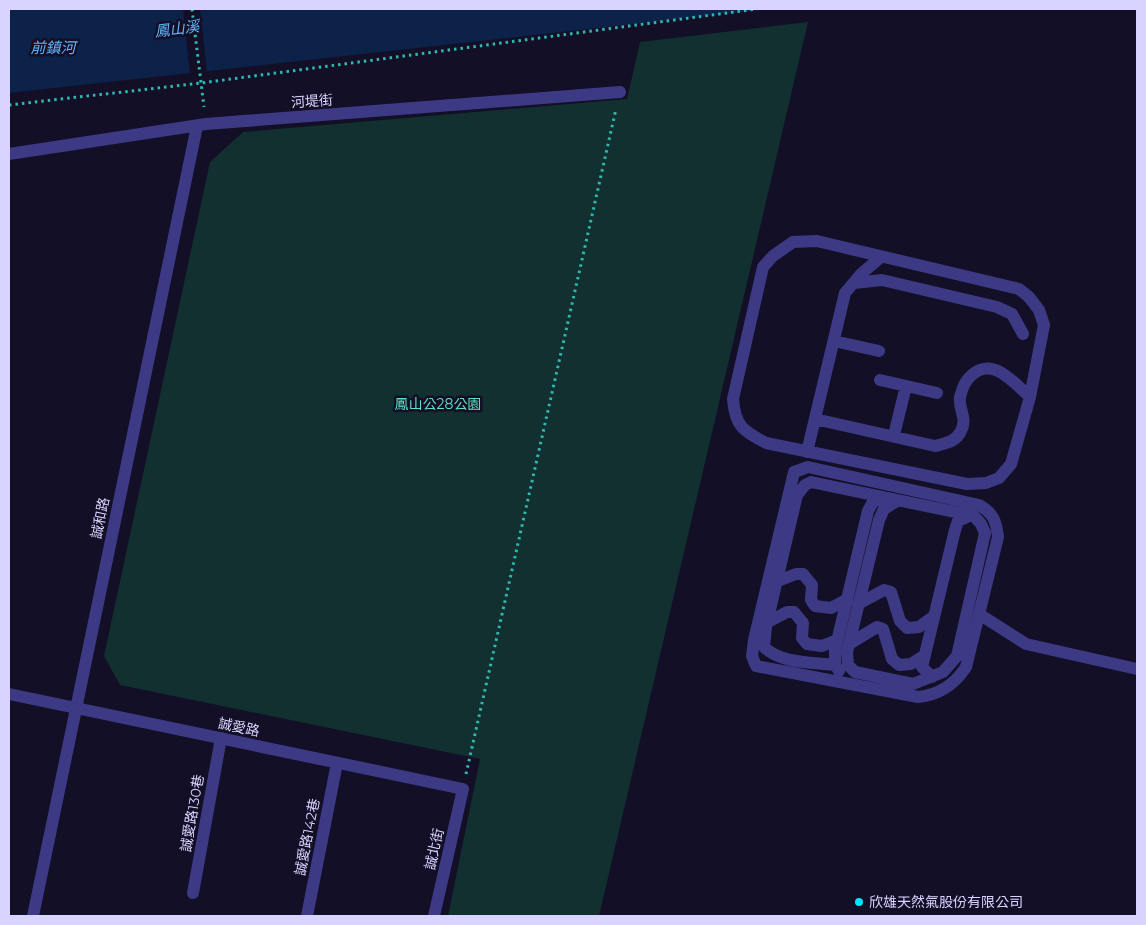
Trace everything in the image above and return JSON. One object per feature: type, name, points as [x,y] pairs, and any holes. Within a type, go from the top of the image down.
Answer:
[{"type":"street","name":"河堤街","points":[[9,154],[201,125],[620,92]]},
{"type":"street","name":"誠和路","points":[[33,916],[201,125]]},
{"type":"street","points":[[817,241],[1019,289],[1029,297],[1039,310],[1044,326],[1030,397],[1012,464],[998,478],[986,484],[967,484],[766,443],[744,431],[734,416],[733,399],[763,267],[772,256],[793,242],[817,241]]},
{"type":"street","points":[[807,452],[845,293],[881,257]]},
{"type":"street","points":[[854,283],[882,280],[997,307],[1012,314],[1024,334]]},
{"type":"street","points":[[834,341],[879,351]]},
{"type":"street","points":[[815,419],[935,446],[952,442],[961,432],[965,419],[960,399],[966,380],[980,368],[991,367],[1003,373],[1030,397]]},
{"type":"street","points":[[880,380],[937,393]]},
{"type":"street","points":[[894,436],[906,386]]},
{"type":"street","points":[[808,467],[978,505],[991,512],[997,524],[998,537],[979,614],[966,667],[948,686],[930,696],[918,697],[848,682],[756,666],[752,656],[794,472],[808,467]]},
{"type":"street","points":[[900,488],[903,470]]},
{"type":"street","points":[[848,682],[835,665],[783,658],[771,654],[764,647],[797,495],[804,485],[811,482],[974,516],[981,524],[985,533],[957,656],[938,675]]},
{"type":"street","points":[[835,665],[843,642],[852,602],[868,511],[873,502],[882,498]]},
{"type":"street","points":[[852,602],[879,520],[884,509],[897,501]]},
{"type":"street","points":[[938,675],[922,667],[954,530],[958,521],[969,516]]},
{"type":"street","points":[[778,581],[796,574],[803,574],[812,585],[811,600],[815,606],[831,608],[884,590],[891,592],[900,621],[907,628],[919,627],[934,616]]},
{"type":"street","points":[[768,622],[787,612],[794,612],[803,623],[802,638],[806,644],[822,646],[843,642],[877,627],[883,629],[892,659],[899,665],[911,664],[925,655]]},
{"type":"street","points":[[979,614],[1026,644],[1137,669]]},
{"type":"street","points":[[843,642],[847,652],[848,665],[855,672],[913,684],[948,686]]},
{"type":"street","points":[[913,684],[966,667]]},
{"type":"street","name":"誠愛路","points":[[9,694],[463,789]]},
{"type":"street","name":"誠愛路130巷","points":[[193,893],[221,738]]},
{"type":"street","name":"誠愛路142巷","points":[[306,916],[337,763]]},
{"type":"street","name":"誠北街","points":[[434,916],[463,789]]},
{"type":"path","points":[[192,9],[201,83],[201,125]]},
{"type":"path","points":[[9,105],[201,83],[757,9]]},
{"type":"path","points":[[463,789],[620,92]]},
{"type":"green space","name":"鳳山公28公園","points":[[808,22],[599,916],[448,916],[480,759],[120,685],[104,656],[210,162],[243,132],[627,99],[640,42]]},
{"type":"water","name":"前鎮河","points":[[9,9],[770,9],[9,93]]},
{"type":"pier","points":[[183,9],[200,9],[207,73],[190,74]]},
{"type":"place","name":"欣雄天然氣股份有限公司","points":[[859,902]]},
{"type":"water label","name":"鳳山溪","points":[[177,29]]}]
